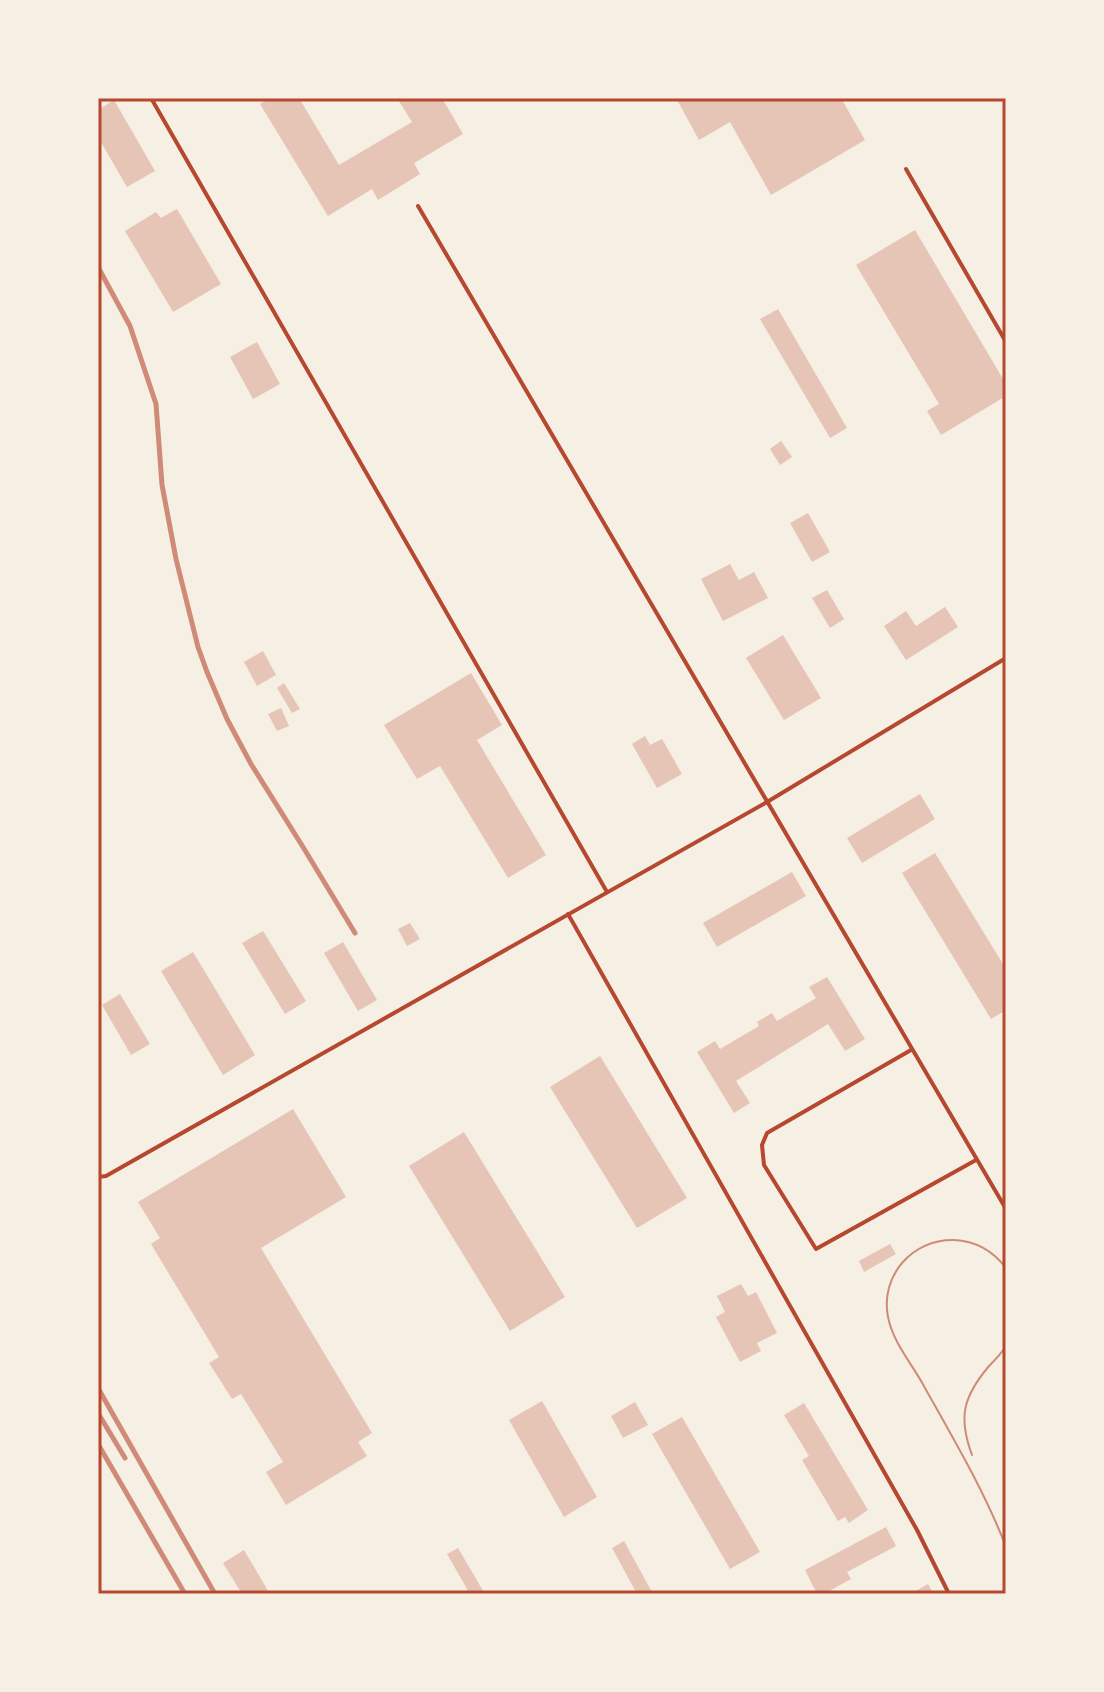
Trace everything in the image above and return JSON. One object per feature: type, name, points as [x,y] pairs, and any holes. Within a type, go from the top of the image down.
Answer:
[{"type":"lane","points":[[151,98],[607,892]]},
{"type":"lane","points":[[906,169],[1006,342]]},
{"type":"lane","points":[[418,206],[1006,1209]]},
{"type":"lane","points":[[98,1177],[106,1176],[767,802],[1006,658]]},
{"type":"lane","points":[[568,914],[917,1530],[949,1594]]},
{"type":"lane","points":[[911,1050],[767,1133],[762,1145],[764,1165],[816,1249],[976,1160]]},
{"type":"building","points":[[270,98],[299,98],[339,165],[412,122],[397,98],[442,98],[463,134],[414,163],[420,174],[378,200],[372,189],[328,216],[260,104]]},
{"type":"building","points":[[676,98],[841,98],[865,140],[771,195],[730,122],[699,140]]},
{"type":"building","points":[[114,100],[155,171],[127,187],[98,137],[98,110]]},
{"type":"building","points":[[177,209],[221,284],[173,312],[125,231],[156,212],[161,218]]},
{"type":"building","points":[[915,230],[1006,384],[1006,396],[941,435],[927,411],[939,404],[856,265]]},
{"type":"building","points":[[778,309],[847,428],[830,438],[760,319]]},
{"type":"building","points":[[257,342],[280,384],[253,399],[230,357]]},
{"type":"building","points":[[781,441],[792,457],[780,465],[770,449]]},
{"type":"building","points":[[808,513],[830,552],[812,562],[790,523]]},
{"type":"building","points":[[730,564],[739,580],[754,572],[768,598],[723,621],[701,579]]},
{"type":"building","points":[[827,590],[844,619],[830,628],[812,598]]},
{"type":"building","points":[[945,607],[958,627],[906,660],[884,626],[906,611],[916,626]]},
{"type":"building","points":[[783,635],[821,698],[784,720],[746,658]]},
{"type":"building","points":[[263,651],[276,675],[257,686],[244,662]]},
{"type":"building","points":[[471,673],[502,725],[477,740],[546,855],[508,878],[440,766],[417,779],[384,725]]},
{"type":"building","points":[[284,683],[300,709],[292,713],[277,688]]},
{"type":"building","points":[[281,708],[289,726],[277,731],[268,714]]},
{"type":"building","points":[[645,736],[650,745],[662,739],[682,774],[657,788],[632,744]]},
{"type":"building","points":[[920,794],[935,819],[862,863],[847,838]]},
{"type":"building","points":[[935,853],[1006,969],[1006,1010],[991,1019],[902,873]]},
{"type":"building","points":[[792,872],[806,896],[717,947],[703,923]]},
{"type":"building","points":[[410,923],[420,939],[407,946],[398,929]]},
{"type":"building","points":[[263,931],[306,1001],[285,1014],[242,943]]},
{"type":"building","points":[[343,942],[377,1000],[358,1011],[324,953]]},
{"type":"building","points":[[193,952],[255,1055],[223,1075],[161,971]]},
{"type":"building","points":[[827,977],[865,1039],[845,1051],[828,1024],[736,1081],[750,1103],[734,1113],[697,1052],[715,1041],[720,1049],[759,1026],[757,1022],[772,1013],[777,1021],[816,998],[809,987]]},
{"type":"building","points":[[120,994],[150,1044],[131,1055],[102,1005]]},
{"type":"building","points":[[600,1056],[687,1198],[637,1228],[550,1087]]},
{"type":"building","points":[[293,1109],[346,1197],[261,1248],[372,1433],[358,1442],[367,1456],[286,1505],[266,1472],[283,1462],[241,1394],[232,1399],[209,1363],[219,1357],[151,1244],[160,1238],[138,1202]]},
{"type":"building","points":[[464,1132],[565,1297],[510,1331],[409,1166]]},
{"type":"building","points":[[890,1244],[896,1254],[864,1272],[859,1261]]},
{"type":"building","points":[[741,1284],[748,1296],[756,1292],[777,1333],[757,1343],[761,1351],[740,1362],[716,1317],[725,1312],[717,1296]]},
{"type":"building","points":[[542,1401],[597,1497],[564,1517],[509,1420]]},
{"type":"building","points":[[635,1402],[648,1425],[623,1438],[611,1416]]},
{"type":"building","points":[[804,1403],[868,1510],[849,1523],[845,1517],[838,1521],[802,1460],[809,1456],[784,1415]]},
{"type":"building","points":[[682,1417],[760,1552],[730,1569],[652,1434]]},
{"type":"building","points":[[886,1527],[896,1546],[847,1572],[851,1579],[824,1594],[817,1594],[805,1570]]},
{"type":"building","points":[[624,1541],[653,1594],[637,1594],[612,1548]]},
{"type":"building","points":[[458,1548],[485,1594],[470,1594],[447,1554]]},
{"type":"building","points":[[244,1550],[270,1594],[242,1594],[223,1563]]},
{"type":"building","points":[[928,1584],[934,1594],[910,1594]]},
{"type":"tram line","points":[[1006,1268],[990,1252],[977,1245],[954,1240],[939,1241],[913,1253],[902,1263],[894,1274],[887,1302],[894,1336],[968,1466],[1006,1547]]},
{"type":"tram line","points":[[972,1455],[964,1418],[969,1398],[980,1377],[1006,1346]]},
{"type":"railway","points":[[98,267],[130,326],[156,404],[162,485],[176,559],[207,672],[251,764],[355,933]]},
{"type":"railway","points":[[98,1388],[215,1594]]},
{"type":"railway","points":[[98,1413],[125,1458]]},
{"type":"railway","points":[[98,1444],[185,1594]]}]
